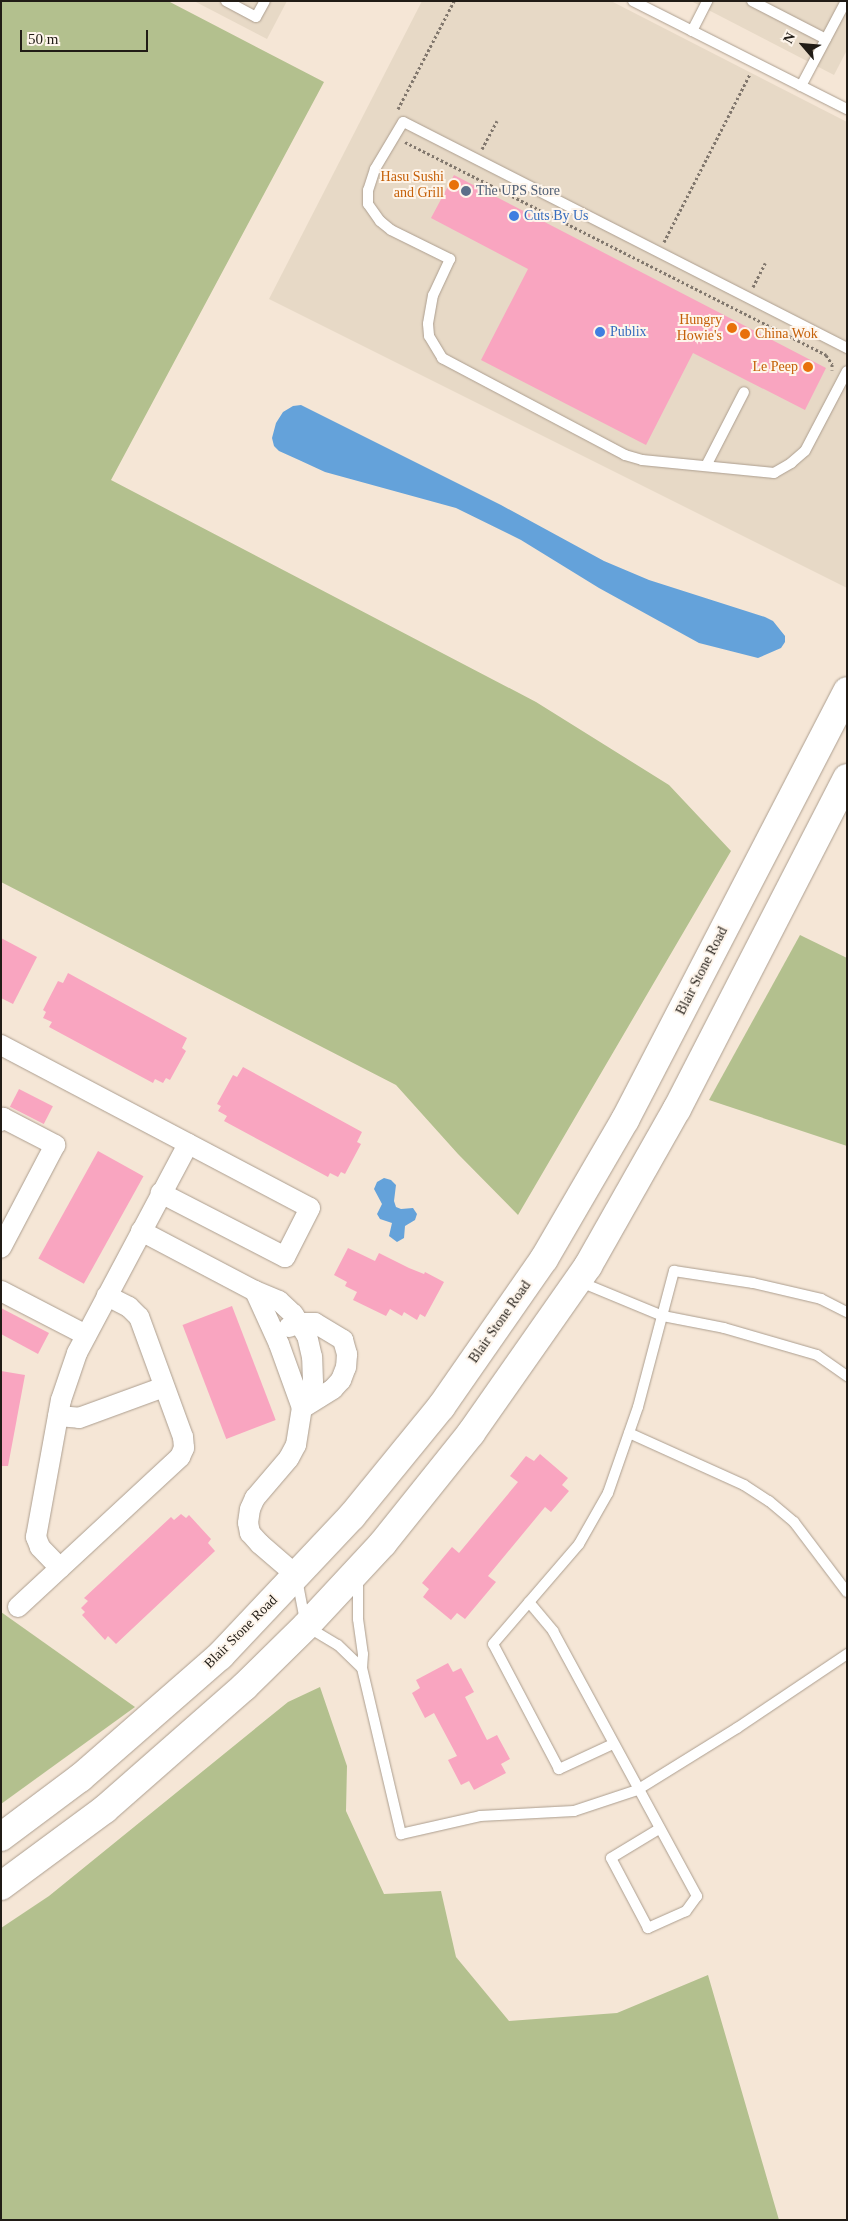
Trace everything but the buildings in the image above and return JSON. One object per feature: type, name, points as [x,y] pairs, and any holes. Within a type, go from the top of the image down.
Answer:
[{"type":"main road","name":"Blair Stone Road","points":[[1,1836],[80,1778],[220,1656],[352,1516],[441,1407],[544,1259],[625,1120],[847,691]]},
{"type":"main road","points":[[1,1886],[105,1808],[244,1687],[306,1626],[383,1543],[471,1433],[577,1281],[677,1109],[847,778]]},
{"type":"street","points":[[1,1045],[310,1208],[285,1257],[161,1193]]},
{"type":"street","points":[[1,1121],[2,1118],[55,1145],[1,1248]]},
{"type":"street","points":[[60,1568],[40,1547],[36,1537],[58,1416],[76,1353],[188,1144]]},
{"type":"street","points":[[142,1231],[255,1291],[279,1301],[299,1323],[307,1336],[312,1356],[313,1382],[302,1408],[296,1445],[289,1458],[255,1498],[250,1509],[248,1523],[250,1533],[260,1544],[296,1575]]},
{"type":"street","points":[[1,1290],[86,1336]]},
{"type":"street","points":[[255,1291],[274,1334],[302,1408]]},
{"type":"street","points":[[18,1607],[180,1457],[184,1448],[183,1437],[139,1317],[129,1308],[107,1296]]},
{"type":"street","points":[[274,1334],[299,1323],[315,1322],[343,1340],[347,1354],[346,1367],[341,1380],[333,1389],[302,1408]]},
{"type":"street","points":[[58,1416],[78,1418],[164,1387]]},
{"type":"lane","points":[[226,1],[256,17],[265,1]]},
{"type":"lane","points":[[633,1],[847,109]]},
{"type":"lane","points":[[692,31],[707,1]]},
{"type":"lane","points":[[752,1],[826,39]]},
{"type":"lane","points":[[801,86],[846,1]]},
{"type":"lane","points":[[847,348],[403,122],[375,169],[368,190],[368,204],[380,221],[391,230],[450,259],[432,295],[428,324],[429,336],[442,358],[625,455],[642,460],[774,473],[791,463],[805,451],[847,371]]},
{"type":"lane","points":[[706,466],[744,392]]},
{"type":"lane","points":[[613,1744],[560,1769],[494,1644],[579,1544],[608,1493],[629,1434],[674,1271],[753,1283],[821,1299],[847,1312]]},
{"type":"lane","points":[[577,1281],[663,1316],[724,1328],[788,1345],[817,1355],[847,1376]]},
{"type":"lane","points":[[629,1434],[744,1485],[769,1501],[794,1522],[847,1592]]},
{"type":"lane","points":[[358,1569],[358,1619],[364,1654],[362,1668],[401,1834],[480,1816],[574,1812],[637,1790],[738,1728],[847,1654]]},
{"type":"lane","points":[[296,1575],[306,1626],[338,1645],[362,1668]]},
{"type":"lane","points":[[529,1602],[553,1632],[637,1790],[697,1896],[686,1911],[648,1928],[611,1858],[659,1829]]},
{"type":"path","points":[[651,266],[756,63]]},
{"type":"shaded area","points":[[194,1],[287,1],[267,39]]},
{"type":"shaded area","points":[[422,1],[611,1],[847,122],[847,588],[269,299]]},
{"type":"shaded area","points":[[691,1],[847,1],[847,50],[834,75]]},
{"type":"green space","points":[[1,1],[168,1],[324,82],[111,480],[536,702],[669,785],[731,851],[518,1215],[458,1154],[396,1085],[1,882]]},
{"type":"green space","points":[[800,935],[847,958],[847,1146],[709,1100]]},
{"type":"green space","points":[[1,1612],[135,1707],[1,1804]]},
{"type":"green space","points":[[320,1687],[347,1766],[346,1811],[384,1894],[441,1891],[456,1957],[509,2021],[617,2013],[708,1975],[779,2220],[1,2220],[1,1928],[49,1896],[288,1702]]},
{"type":"water","points":[[301,405],[501,505],[604,561],[649,580],[765,617],[773,621],[785,636],[785,642],[781,648],[758,658],[699,643],[599,588],[521,540],[456,508],[325,472],[279,451],[274,446],[272,438],[276,423],[283,412],[293,406]]},
{"type":"water","points":[[384,1178],[391,1180],[396,1185],[394,1201],[396,1207],[401,1209],[413,1208],[417,1214],[415,1220],[405,1226],[404,1238],[397,1242],[389,1236],[392,1223],[380,1219],[377,1214],[382,1204],[374,1189],[377,1182]]},
{"type":"place","name":"Hasu Sushi and Grill","points":[[454,185]]},
{"type":"place","name":"The UPS Store","points":[[466,191]]},
{"type":"place","name":"Cuts By Us","points":[[514,216]]},
{"type":"place","name":"Hungry Howie's","points":[[732,328]]},
{"type":"place","name":"Publix","points":[[600,332]]},
{"type":"place","name":"China Wok","points":[[745,334]]},
{"type":"place","name":"Le Peep","points":[[808,367]]}]
